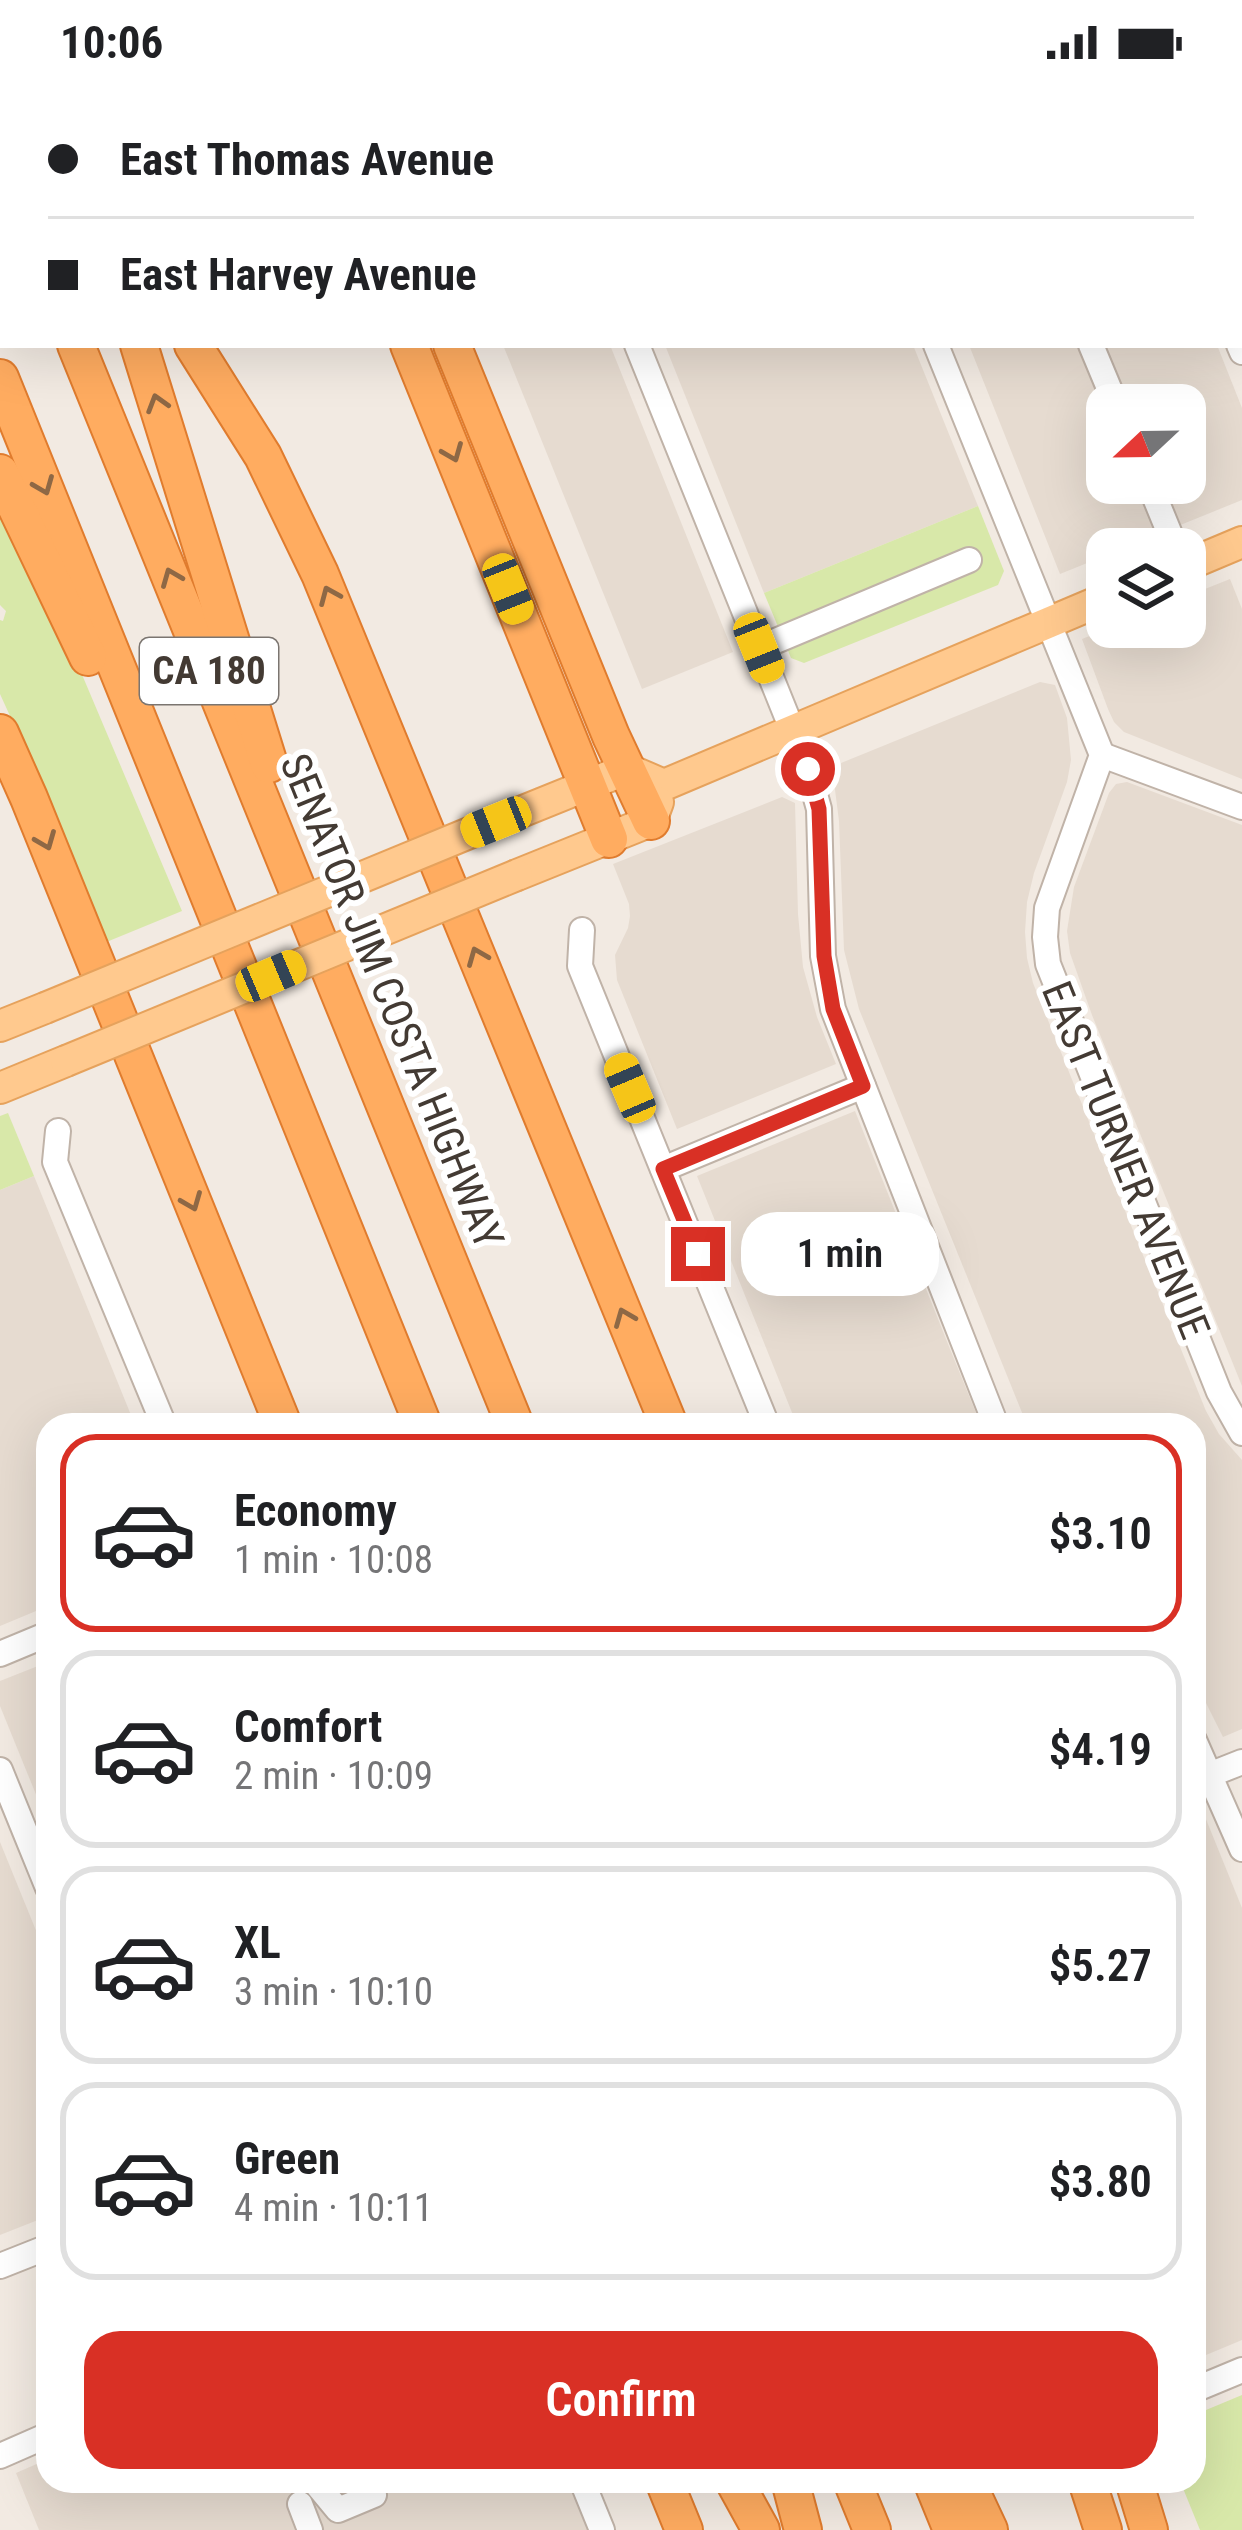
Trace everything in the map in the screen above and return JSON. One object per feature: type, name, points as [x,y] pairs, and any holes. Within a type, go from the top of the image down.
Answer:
[{"type":"highway","name":"SENATOR JIM COSTA HIGHWAY","points":[[77,348],[510,1413]]},
{"type":"highway","points":[[140,348],[342,996]]},
{"type":"highway","points":[[195,348],[263,456],[320,574],[663,1413]]},
{"type":"highway","points":[[410,348],[609,838]]},
{"type":"highway","points":[[453,348],[651,821]]},
{"type":"highway","name":"CA 180","points":[[0,378],[418,1413]]},
{"type":"highway","points":[[0,473],[261,1024]]},
{"type":"highway","points":[[0,733],[278,1413]]},
{"type":"highway","points":[[669,2493],[684,2530]]},
{"type":"highway","points":[[741,2493],[758,2525]]},
{"type":"highway","points":[[793,2493],[803,2530]]},
{"type":"highway","points":[[857,2493],[872,2530]]},
{"type":"highway","points":[[937,2493],[952,2530]]},
{"type":"highway","points":[[972,2493],[989,2530]]},
{"type":"highway","points":[[1091,2493],[1102,2530]]},
{"type":"highway","points":[[1138,2493],[1149,2530]]},
{"type":"main road","points":[[1206,557],[1242,542]]},
{"type":"main road","points":[[0,1026],[627,769],[664,784],[1086,606]]},
{"type":"main road","points":[[0,1088],[651,821],[664,784]]},
{"type":"street","points":[[638,348],[793,731],[819,809],[824,956],[833,1009],[991,1413]]},
{"type":"street","points":[[936,348],[1102,755],[1242,807]]},
{"type":"street","points":[[1092,348],[1107,384]]},
{"type":"street","points":[[759,648],[969,560]]},
{"type":"street","name":"EAST TURNER AVENUE","points":[[1102,755],[1047,908],[1048,964],[1219,1392],[1242,1433]]},
{"type":"street","points":[[582,930],[580,966],[762,1413]]},
{"type":"street","points":[[663,1169],[863,1086]]},
{"type":"street","points":[[58,1131],[55,1162],[159,1413]]},
{"type":"street","points":[[0,1654],[36,1639]]},
{"type":"street","points":[[1206,1777],[1242,1762]]},
{"type":"street","points":[[0,1770],[36,1858]]},
{"type":"street","points":[[1206,1784],[1242,1850]]},
{"type":"street","points":[[0,2266],[36,2252]]},
{"type":"street","points":[[1206,2385],[1242,2370]]},
{"type":"street","points":[[0,2456],[36,2440]]},
{"type":"street","points":[[324,2493],[338,2510],[374,2494]]},
{"type":"street","points":[[587,2493],[602,2530]]},
{"type":"street","points":[[300,2504],[310,2530]]},
{"type":"shaded area","points":[[504,348],[611,348],[733,652],[642,689]]},
{"type":"shaded area","points":[[666,348],[914,348],[978,506],[764,593]]},
{"type":"shaded area","points":[[970,348],[1086,348],[1099,384],[1086,384],[1086,504],[1149,504],[1159,528],[1086,528],[1086,563],[1060,574]]},
{"type":"shaded area","points":[[1101,348],[1218,348],[1242,408],[1242,500],[1173,528],[1163,504],[1206,504],[1206,384],[1116,384]]},
{"type":"shaded area","points":[[1230,579],[1242,609],[1242,779],[1124,732],[1108,709],[1082,639],[1086,637],[1086,648],[1206,648],[1206,589]]},
{"type":"shaded area","points":[[1040,682],[1055,685],[1067,718],[1071,760],[1027,902],[1027,958],[1033,983],[1206,1411],[1242,1460],[1242,1729],[1223,1737],[1206,1703],[1206,1413],[1022,1413],[859,1009],[844,950],[834,782],[841,763]]},
{"type":"shaded area","points":[[1127,782],[1242,825],[1242,1386],[1070,953],[1067,931],[1074,887],[1109,793],[1116,784]]},
{"type":"shaded area","points":[[782,797],[795,803],[803,967],[836,1064],[677,1129],[617,980],[615,955],[630,916],[613,864]]},
{"type":"shaded area","points":[[855,1111],[976,1413],[792,1413],[697,1176]]},
{"type":"shaded area","points":[[34,1176],[130,1413],[36,1413],[36,1611],[0,1626],[0,1190]]},
{"type":"shaded area","points":[[36,1667],[36,1794],[0,1706],[0,1681]]},
{"type":"shaded area","points":[[1206,1819],[1242,1908],[1242,2340],[1206,2355]]},
{"type":"shaded area","points":[[0,1842],[36,1930],[36,2221],[0,2235]]},
{"type":"shaded area","points":[[36,2464],[36,2493],[577,2493],[592,2530],[39,2530],[16,2473]]},
{"type":"green space","points":[[978,506],[1004,571],[998,585],[804,663],[791,658],[764,593]]},
{"type":"green space","points":[[0,509],[64,632],[182,911],[104,943],[0,694],[0,620],[6,611],[0,605]]},
{"type":"green space","points":[[8,1113],[34,1176],[0,1190],[0,1116]]},
{"type":"green space","points":[[1242,2395],[1242,2530],[1200,2530],[1185,2493],[1206,2493],[1206,2410]]},
{"type":"route","points":[[698,1254],[663,1169],[863,1086],[833,1009],[824,956],[819,809],[808,769]]}]
